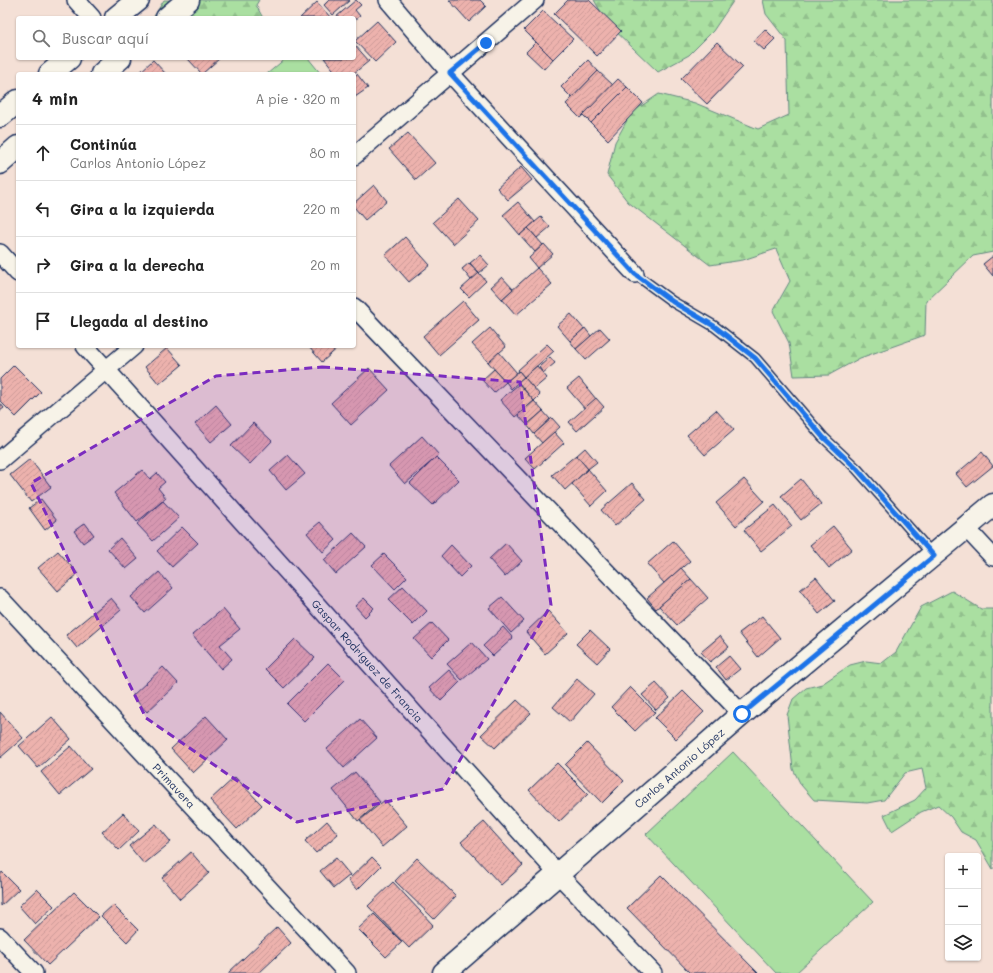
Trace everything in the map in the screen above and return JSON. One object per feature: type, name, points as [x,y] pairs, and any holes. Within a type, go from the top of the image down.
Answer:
[{"type":"street","points":[[76,0],[90,16]]},
{"type":"street","points":[[118,16],[138,0]]},
{"type":"street","points":[[169,16],[188,0]]},
{"type":"street","points":[[388,0],[450,73],[635,274]]},
{"type":"street","points":[[356,154],[535,0]]},
{"type":"street","points":[[52,72],[67,60]]},
{"type":"street","points":[[104,72],[118,60]]},
{"type":"street","points":[[0,116],[16,103]]},
{"type":"street","points":[[0,163],[16,149]]},
{"type":"street","points":[[0,253],[16,270]]},
{"type":"street","points":[[356,309],[742,714]]},
{"type":"street","name":"Gaspar Rodríguez de Francia","points":[[87,348],[558,874],[653,973]]},
{"type":"street","points":[[0,460],[132,348]]},
{"type":"street","name":"Carlos Antonio López","points":[[444,973],[742,714],[934,556],[993,505]]},
{"type":"street","points":[[966,528],[993,557]]},
{"type":"street","name":"Primavera","points":[[0,598],[347,973]]},
{"type":"street","points":[[0,937],[34,973]]},
{"type":"lane","points":[[635,274],[673,302],[714,326],[755,358],[823,437],[857,469],[934,556]]},
{"type":"highlighted area","points":[[322,367],[520,382],[551,605],[443,789],[297,822],[146,718],[31,483],[216,376]]},
{"type":"green space","points":[[164,0],[259,0],[256,5],[262,16],[188,15],[154,16]]},
{"type":"green space","points":[[594,0],[734,0],[713,31],[689,55],[658,72],[608,24]]},
{"type":"green space","points":[[763,0],[993,0],[993,252],[973,256],[926,301],[925,335],[860,358],[829,375],[794,376],[789,343],[773,311],[790,281],[776,249],[743,260],[710,265],[628,202],[607,175],[615,142],[631,113],[659,94],[695,103],[758,129],[789,115],[787,41],[766,14]]},
{"type":"green space","points":[[284,60],[310,60],[319,72],[269,72]]},
{"type":"green space","points":[[952,591],[981,609],[993,609],[993,869],[976,840],[961,832],[951,817],[938,805],[921,812],[892,831],[884,815],[915,800],[926,788],[922,769],[905,773],[884,800],[867,803],[814,800],[801,785],[793,769],[787,715],[793,699],[806,688],[822,684],[850,665],[866,661],[882,663],[896,652],[921,607]]},
{"type":"green space","points":[[733,752],[873,902],[796,973],[776,973],[646,834]]},
{"type":"building","points":[[329,0],[350,0],[333,15],[324,5]]},
{"type":"building","points":[[356,0],[361,5],[355,10],[360,16],[356,19],[356,16],[337,16]]},
{"type":"building","points":[[449,0],[480,0],[486,6],[469,22]]},
{"type":"building","points":[[568,0],[589,0],[621,31],[597,56],[554,14]]},
{"type":"building","points":[[317,2],[329,16],[302,16]]},
{"type":"building","points":[[543,11],[573,39],[553,59],[524,30]]},
{"type":"building","points":[[377,21],[396,42],[375,62],[356,42],[356,40]]},
{"type":"building","points":[[765,29],[775,39],[764,50],[754,41]]},
{"type":"building","points":[[536,42],[553,59],[544,69],[526,52]]},
{"type":"building","points":[[717,42],[743,67],[707,104],[681,79]]},
{"type":"building","points":[[356,46],[369,61],[355,72],[335,72],[326,60],[356,60]]},
{"type":"building","points":[[153,60],[164,72],[140,72]]},
{"type":"building","points":[[189,60],[218,60],[204,72],[200,72]]},
{"type":"building","points":[[588,60],[598,71],[572,98],[561,87]]},
{"type":"building","points":[[598,71],[613,85],[580,118],[566,104]]},
{"type":"building","points":[[356,75],[368,88],[356,96]]},
{"type":"building","points":[[618,79],[627,87],[591,123],[583,115]]},
{"type":"building","points":[[627,87],[643,103],[608,140],[591,123]]},
{"type":"building","points":[[408,133],[435,163],[416,180],[389,149]]},
{"type":"building","points":[[521,167],[532,180],[508,200],[497,188]]},
{"type":"building","points":[[374,185],[387,201],[365,220],[356,209],[356,201]]},
{"type":"building","points":[[459,199],[479,221],[453,244],[433,222]]},
{"type":"building","points":[[518,202],[535,222],[520,235],[503,215]]},
{"type":"building","points":[[541,217],[550,227],[537,238],[528,228]]},
{"type":"building","points":[[528,228],[543,245],[535,252],[520,235]]},
{"type":"building","points":[[405,237],[430,265],[409,282],[385,255]]},
{"type":"building","points":[[544,244],[553,254],[537,268],[529,258]]},
{"type":"building","points":[[480,255],[489,265],[479,273],[470,263]]},
{"type":"building","points":[[993,256],[993,276],[983,264]]},
{"type":"building","points":[[469,263],[479,274],[471,280],[462,269]]},
{"type":"building","points":[[537,268],[552,284],[516,315],[502,299]]},
{"type":"building","points":[[479,273],[486,281],[469,297],[461,289]]},
{"type":"building","points":[[502,277],[513,289],[502,299],[491,287]]},
{"type":"building","points":[[463,301],[479,320],[439,355],[423,336]]},
{"type":"building","points":[[571,314],[584,329],[570,341],[557,326]]},
{"type":"building","points":[[490,328],[506,347],[488,362],[472,344]]},
{"type":"building","points":[[585,328],[591,336],[576,349],[570,341]]},
{"type":"building","points":[[600,328],[610,339],[586,360],[576,349]]},
{"type":"building","points":[[547,344],[554,351],[524,377],[518,370]]},
{"type":"building","points":[[167,348],[182,365],[159,384],[145,367]]},
{"type":"building","points":[[310,348],[338,348],[322,362]]},
{"type":"building","points":[[499,352],[517,373],[506,382],[488,362]]},
{"type":"building","points":[[550,357],[555,363],[543,373],[539,367]]},
{"type":"building","points":[[14,365],[41,392],[16,417],[0,401],[0,379]]},
{"type":"building","points":[[537,366],[547,378],[534,389],[524,377]]},
{"type":"building","points":[[369,368],[389,390],[351,425],[331,403]]},
{"type":"building","points":[[494,369],[506,382],[494,393],[482,380]]},
{"type":"building","points":[[519,371],[524,377],[511,389],[506,382]]},
{"type":"building","points":[[524,377],[540,395],[534,401],[518,382]]},
{"type":"building","points":[[579,378],[596,399],[585,409],[567,388]]},
{"type":"building","points":[[519,384],[534,401],[515,417],[500,400]]},
{"type":"building","points":[[596,398],[604,407],[577,431],[569,422]]},
{"type":"building","points":[[534,401],[543,411],[527,425],[518,415]]},
{"type":"building","points":[[0,403],[4,408],[0,411]]},
{"type":"building","points":[[216,405],[232,424],[211,442],[195,424]]},
{"type":"building","points":[[716,410],[734,430],[705,455],[687,435]]},
{"type":"building","points":[[543,411],[550,419],[534,434],[527,425]]},
{"type":"building","points":[[552,418],[560,427],[542,443],[534,434]]},
{"type":"building","points":[[253,423],[272,441],[250,464],[231,446]]},
{"type":"building","points":[[554,432],[564,443],[535,469],[525,458]]},
{"type":"building","points":[[422,436],[439,455],[405,484],[389,466]]},
{"type":"building","points":[[585,448],[597,462],[588,469],[576,456]]},
{"type":"building","points":[[982,452],[993,466],[967,487],[956,474]]},
{"type":"building","points":[[288,455],[305,474],[286,490],[270,471]]},
{"type":"building","points":[[576,455],[588,469],[565,490],[552,475]]},
{"type":"building","points":[[436,457],[459,480],[433,505],[410,483]]},
{"type":"building","points":[[30,459],[51,487],[31,502],[10,475]]},
{"type":"building","points":[[588,469],[607,491],[591,506],[572,484]]},
{"type":"building","points":[[142,470],[150,479],[157,473],[165,482],[158,488],[166,498],[137,522],[114,493]]},
{"type":"building","points":[[744,479],[764,501],[736,526],[716,503]]},
{"type":"building","points":[[801,479],[821,504],[801,520],[781,496]]},
{"type":"building","points":[[632,483],[646,499],[615,526],[601,510]]},
{"type":"building","points":[[41,499],[57,520],[45,530],[29,508]]},
{"type":"building","points":[[163,501],[179,518],[153,541],[137,524]]},
{"type":"building","points":[[775,505],[792,526],[761,551],[744,530]]},
{"type":"building","points":[[320,522],[336,540],[323,552],[307,533]]},
{"type":"building","points":[[85,523],[94,535],[83,543],[74,531]]},
{"type":"building","points":[[833,526],[852,549],[829,568],[810,545]]},
{"type":"building","points":[[182,527],[198,543],[172,567],[157,551]]},
{"type":"building","points":[[353,533],[366,547],[336,574],[324,560]]},
{"type":"building","points":[[120,538],[138,559],[126,569],[108,549]]},
{"type":"building","points":[[673,541],[690,561],[664,583],[647,564]]},
{"type":"building","points":[[506,543],[522,561],[505,577],[489,559]]},
{"type":"building","points":[[451,545],[471,566],[460,577],[441,556]]},
{"type":"building","points":[[58,551],[78,574],[58,591],[38,568]]},
{"type":"building","points":[[384,554],[407,577],[395,589],[372,565]]},
{"type":"building","points":[[681,568],[691,579],[656,609],[647,598]]},
{"type":"building","points":[[159,572],[173,588],[145,613],[131,597]]},
{"type":"building","points":[[816,577],[835,601],[819,614],[800,590]]},
{"type":"building","points":[[691,579],[708,598],[677,625],[659,606]]},
{"type":"building","points":[[403,586],[427,611],[413,625],[388,600]]},
{"type":"building","points":[[502,597],[524,621],[511,633],[489,608]]},
{"type":"building","points":[[111,598],[121,610],[77,648],[66,635]]},
{"type":"building","points":[[364,598],[374,608],[365,617],[355,606]]},
{"type":"building","points":[[223,609],[240,629],[220,645],[232,659],[221,669],[192,635]]},
{"type":"building","points":[[548,611],[568,633],[545,654],[526,632]]},
{"type":"building","points":[[762,616],[780,638],[758,657],[739,633]]},
{"type":"building","points":[[432,623],[448,640],[431,657],[414,639]]},
{"type":"building","points":[[503,627],[513,638],[493,656],[483,646]]},
{"type":"building","points":[[590,630],[610,649],[597,663],[576,644]]},
{"type":"building","points":[[720,636],[729,647],[710,662],[701,652]]},
{"type":"building","points":[[295,639],[315,658],[284,688],[265,669]]},
{"type":"building","points":[[472,642],[487,659],[462,680],[447,664]]},
{"type":"building","points":[[729,656],[740,669],[726,680],[716,667]]},
{"type":"building","points":[[328,663],[345,680],[304,721],[287,704]]},
{"type":"building","points":[[163,667],[178,683],[147,712],[132,696]]},
{"type":"building","points":[[449,670],[460,682],[441,701],[429,688]]},
{"type":"building","points":[[577,679],[594,694],[570,722],[553,707]]},
{"type":"building","points":[[656,683],[670,698],[656,710],[642,695]]},
{"type":"building","points":[[630,687],[655,712],[635,731],[611,707]]},
{"type":"building","points":[[683,691],[704,712],[676,739],[655,718]]},
{"type":"building","points":[[517,700],[531,713],[495,748],[481,735]]},
{"type":"building","points":[[0,712],[23,738],[0,758]]},
{"type":"building","points":[[206,716],[228,740],[193,773],[171,749]]},
{"type":"building","points":[[52,717],[71,739],[38,768],[19,746]]},
{"type":"building","points":[[360,719],[377,738],[344,768],[327,749]]},
{"type":"building","points":[[587,743],[624,781],[602,803],[565,765]]},
{"type":"building","points":[[71,746],[91,769],[60,795],[41,772]]},
{"type":"building","points":[[557,763],[588,794],[559,822],[529,790]]},
{"type":"building","points":[[355,772],[380,802],[358,821],[333,790]]},
{"type":"building","points":[[235,777],[262,805],[237,829],[210,800]]},
{"type":"building","points":[[385,800],[407,826],[382,847],[360,820]]},
{"type":"building","points":[[123,813],[139,831],[119,850],[102,832]]},
{"type":"building","points":[[327,821],[338,834],[316,853],[305,841]]},
{"type":"building","points":[[484,822],[523,865],[501,885],[461,842]]},
{"type":"building","points":[[156,824],[171,842],[144,864],[129,846]]},
{"type":"building","points":[[191,852],[209,873],[180,899],[162,878]]},
{"type":"building","points":[[372,857],[381,866],[357,890],[348,880]]},
{"type":"building","points":[[336,858],[350,875],[334,888],[320,871]]},
{"type":"building","points":[[417,858],[456,896],[434,919],[395,881]]},
{"type":"building","points":[[2,872],[19,889],[1,906],[0,875]]},
{"type":"building","points":[[661,875],[758,973],[690,973],[627,908]]},
{"type":"building","points":[[393,882],[433,925],[409,948],[368,906]]},
{"type":"building","points":[[37,889],[54,906],[35,924],[19,906]]},
{"type":"building","points":[[74,892],[99,917],[48,965],[24,940]]},
{"type":"building","points":[[113,905],[138,930],[127,942],[101,916]]},
{"type":"building","points":[[374,914],[402,942],[386,957],[358,929]]},
{"type":"building","points":[[277,927],[291,943],[259,973],[228,973]]},
{"type":"route","points":[[486,43],[450,73],[635,274],[673,302],[714,326],[755,358],[823,437],[857,469],[934,556],[742,714]]}]
